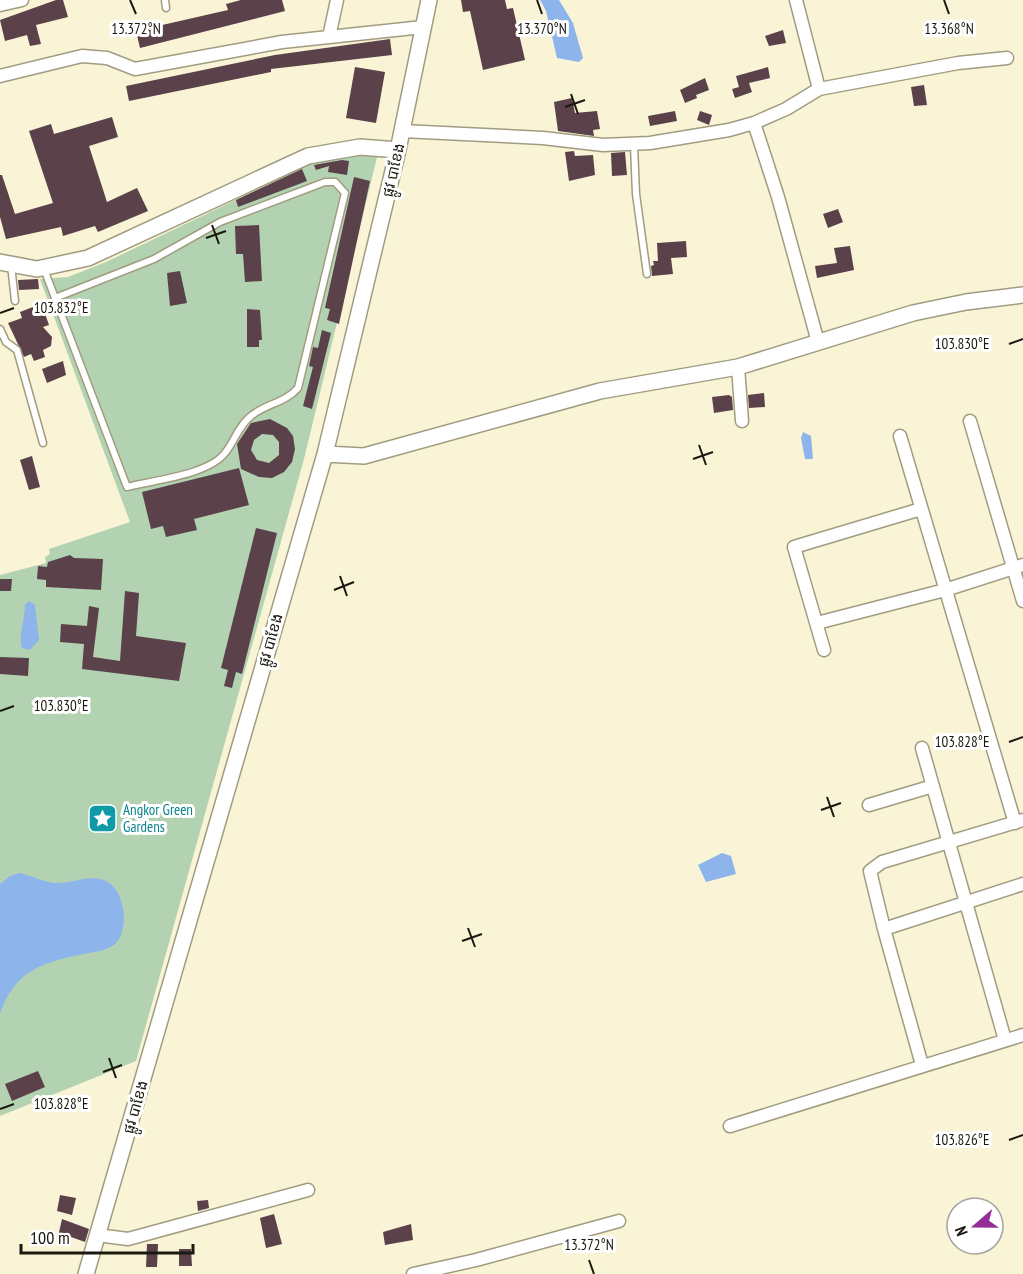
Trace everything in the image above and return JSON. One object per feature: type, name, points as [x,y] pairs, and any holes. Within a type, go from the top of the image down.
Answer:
[{"type":"street","points":[[0,5],[22,0]]},
{"type":"street","points":[[329,37],[337,0]]},
{"type":"street","name":"ផ្លូវ បាខែង","points":[[86,1274],[325,454],[398,150],[429,0]]},
{"type":"street","points":[[796,0],[819,89]]},
{"type":"street","points":[[0,75],[82,56],[107,58],[135,69],[329,37],[423,27]]},
{"type":"street","points":[[402,131],[634,145],[711,134],[754,123],[786,109],[819,89],[958,63],[1007,58]]},
{"type":"street","points":[[754,123],[778,197],[818,342]]},
{"type":"street","points":[[5,263],[44,269],[102,254],[308,156],[360,147],[398,150]]},
{"type":"street","points":[[325,454],[364,456],[600,391],[738,367],[913,313],[966,302],[1023,295]]},
{"type":"street","points":[[738,367],[742,421]]},
{"type":"street","points":[[970,421],[1018,566],[1023,601]]},
{"type":"street","points":[[900,436],[945,590],[1019,822],[882,862],[872,868],[871,879],[922,1065]]},
{"type":"street","points":[[824,650],[794,547],[921,509]]},
{"type":"street","points":[[817,623],[945,590],[1018,566]]},
{"type":"street","points":[[922,748],[1005,1040]]},
{"type":"street","points":[[869,805],[933,786]]},
{"type":"street","points":[[884,929],[1023,884]]},
{"type":"street","points":[[730,1126],[1023,1035]]},
{"type":"street","points":[[97,1236],[128,1239],[308,1190]]},
{"type":"street","points":[[413,1274],[476,1260],[619,1221]]},
{"type":"lane","points":[[165,0],[166,8]]},
{"type":"lane","points":[[634,145],[636,194],[647,274]]},
{"type":"lane","points":[[44,269],[55,298],[127,487],[198,470],[215,464],[226,453],[242,425],[252,414],[285,399],[298,388],[345,193],[335,182],[325,182],[220,222],[154,259],[55,298]]},
{"type":"lane","points":[[5,263],[15,301]]},
{"type":"lane","points":[[0,329],[6,342],[17,350],[44,443]]},
{"type":"green space","name":"Angkor Green Gardens","points":[[378,153],[304,459],[136,1061],[0,1116],[0,575],[46,563],[45,557],[50,554],[49,549],[130,522],[40,279],[68,277],[106,262],[319,160]]},
{"type":"water","points":[[540,0],[559,0],[573,23],[583,58],[579,62],[557,58],[546,11]]},
{"type":"water","points":[[803,432],[811,436],[813,459],[805,459],[801,438]]},
{"type":"water","points":[[29,601],[35,605],[39,640],[30,650],[22,648],[21,639],[25,605]]},
{"type":"water","points":[[722,853],[731,856],[736,874],[706,882],[698,865]]},
{"type":"water","points":[[19,873],[55,883],[94,878],[108,882],[120,897],[123,907],[123,928],[115,944],[108,948],[69,957],[32,971],[13,988],[0,1014],[0,884],[10,876]]},
{"type":"building","points":[[56,0],[63,0],[68,17],[36,25],[41,44],[30,46],[27,35],[5,41],[0,20]]},
{"type":"building","points":[[241,0],[282,0],[285,11],[140,48],[136,31],[228,10],[226,4]]},
{"type":"building","points":[[461,0],[505,0],[507,9],[513,8],[525,60],[483,70],[470,11],[463,12]]},
{"type":"building","points":[[783,30],[786,43],[769,46],[765,36]]},
{"type":"building","points":[[390,39],[392,55],[271,69],[271,72],[129,101],[126,86],[275,55]]},
{"type":"building","points":[[355,67],[385,72],[376,123],[346,118]]},
{"type":"building","points":[[768,67],[770,78],[749,83],[752,92],[735,98],[732,89],[739,87],[736,76]]},
{"type":"building","points":[[705,78],[709,90],[685,103],[680,90]]},
{"type":"building","points":[[924,85],[927,105],[914,106],[911,87]]},
{"type":"building","points":[[572,98],[575,113],[597,111],[600,129],[593,130],[594,136],[558,131],[554,102]]},
{"type":"building","points":[[675,111],[677,121],[650,126],[648,116]]},
{"type":"building","points":[[700,111],[712,115],[709,125],[697,120]]},
{"type":"building","points":[[112,117],[118,137],[89,146],[107,202],[137,188],[148,211],[98,232],[95,226],[63,236],[61,227],[6,239],[0,217],[0,175],[2,175],[15,214],[53,203],[29,131],[51,124],[54,134]]},
{"type":"building","points":[[574,151],[575,156],[593,155],[595,175],[569,181],[565,152]]},
{"type":"building","points":[[625,152],[627,175],[612,176],[611,153]]},
{"type":"building","points":[[349,161],[347,175],[328,172],[329,166],[316,170],[314,165]]},
{"type":"building","points":[[302,169],[307,181],[238,207],[236,200]]},
{"type":"building","points":[[354,177],[370,181],[339,324],[327,320],[330,309],[325,308]]},
{"type":"building","points":[[838,209],[843,222],[828,228],[823,214]]},
{"type":"building","points":[[259,225],[262,281],[245,282],[243,254],[236,254],[235,226]]},
{"type":"building","points":[[686,241],[687,257],[671,258],[673,274],[652,276],[653,261],[658,261],[657,243]]},
{"type":"building","points":[[850,246],[854,270],[817,278],[815,266],[837,263],[834,248]]},
{"type":"building","points":[[180,271],[187,303],[170,306],[167,273]]},
{"type":"building","points":[[38,279],[39,289],[19,290],[18,280]]},
{"type":"building","points":[[33,307],[33,314],[44,311],[49,325],[43,327],[52,337],[51,346],[43,350],[45,357],[34,361],[31,354],[24,357],[8,323],[22,318],[20,312]]},
{"type":"building","points":[[247,309],[260,310],[262,340],[259,340],[259,347],[247,347]]},
{"type":"building","points":[[322,330],[331,333],[312,409],[303,406],[313,367],[309,366],[313,347],[318,348]]},
{"type":"building","points":[[63,361],[66,375],[47,383],[42,369]]},
{"type":"building","points":[[764,393],[765,407],[749,408],[748,395]]},
{"type":"building","points":[[729,395],[732,397],[733,410],[714,413],[712,397]]},
{"type":"building","points":[[270,419],[287,428],[293,436],[295,449],[292,462],[284,472],[272,478],[259,477],[241,469],[237,444],[251,423]],"holes":[[[262,434],[273,435],[279,442],[279,455],[269,463],[257,460],[251,450],[254,440]]]},
{"type":"building","points":[[32,456],[40,487],[29,490],[20,460]]},
{"type":"building","points":[[239,468],[249,505],[194,519],[197,530],[166,537],[163,526],[151,529],[142,492]]},
{"type":"building","points":[[256,528],[277,533],[242,674],[236,672],[232,688],[224,686],[228,670],[221,668]]},
{"type":"building","points":[[70,555],[74,558],[103,559],[101,590],[46,587],[46,580],[37,579],[38,566],[47,567],[48,562]]},
{"type":"building","points":[[0,579],[12,579],[11,591],[0,591]]},
{"type":"building","points":[[125,591],[139,593],[136,636],[186,643],[179,681],[82,669],[84,644],[60,642],[61,624],[87,626],[89,606],[99,608],[93,657],[120,661]]},
{"type":"building","points":[[0,657],[29,658],[28,676],[0,674]]},
{"type":"building","points":[[38,1071],[45,1087],[12,1101],[5,1084]]},
{"type":"building","points":[[60,1195],[76,1198],[72,1215],[57,1211]]},
{"type":"building","points":[[208,1200],[209,1208],[198,1211],[197,1201]]},
{"type":"building","points":[[274,1214],[282,1244],[266,1248],[260,1218]]},
{"type":"building","points":[[62,1219],[89,1229],[85,1242],[71,1237],[69,1245],[57,1241]]},
{"type":"building","points":[[411,1224],[413,1240],[385,1245],[383,1232]]},
{"type":"building","points":[[147,1244],[158,1244],[157,1267],[146,1267]]},
{"type":"building","points":[[179,1249],[191,1249],[192,1266],[179,1266]]},
{"type":"place","name":"Angkor Green Gardens","points":[[102,818]]}]
